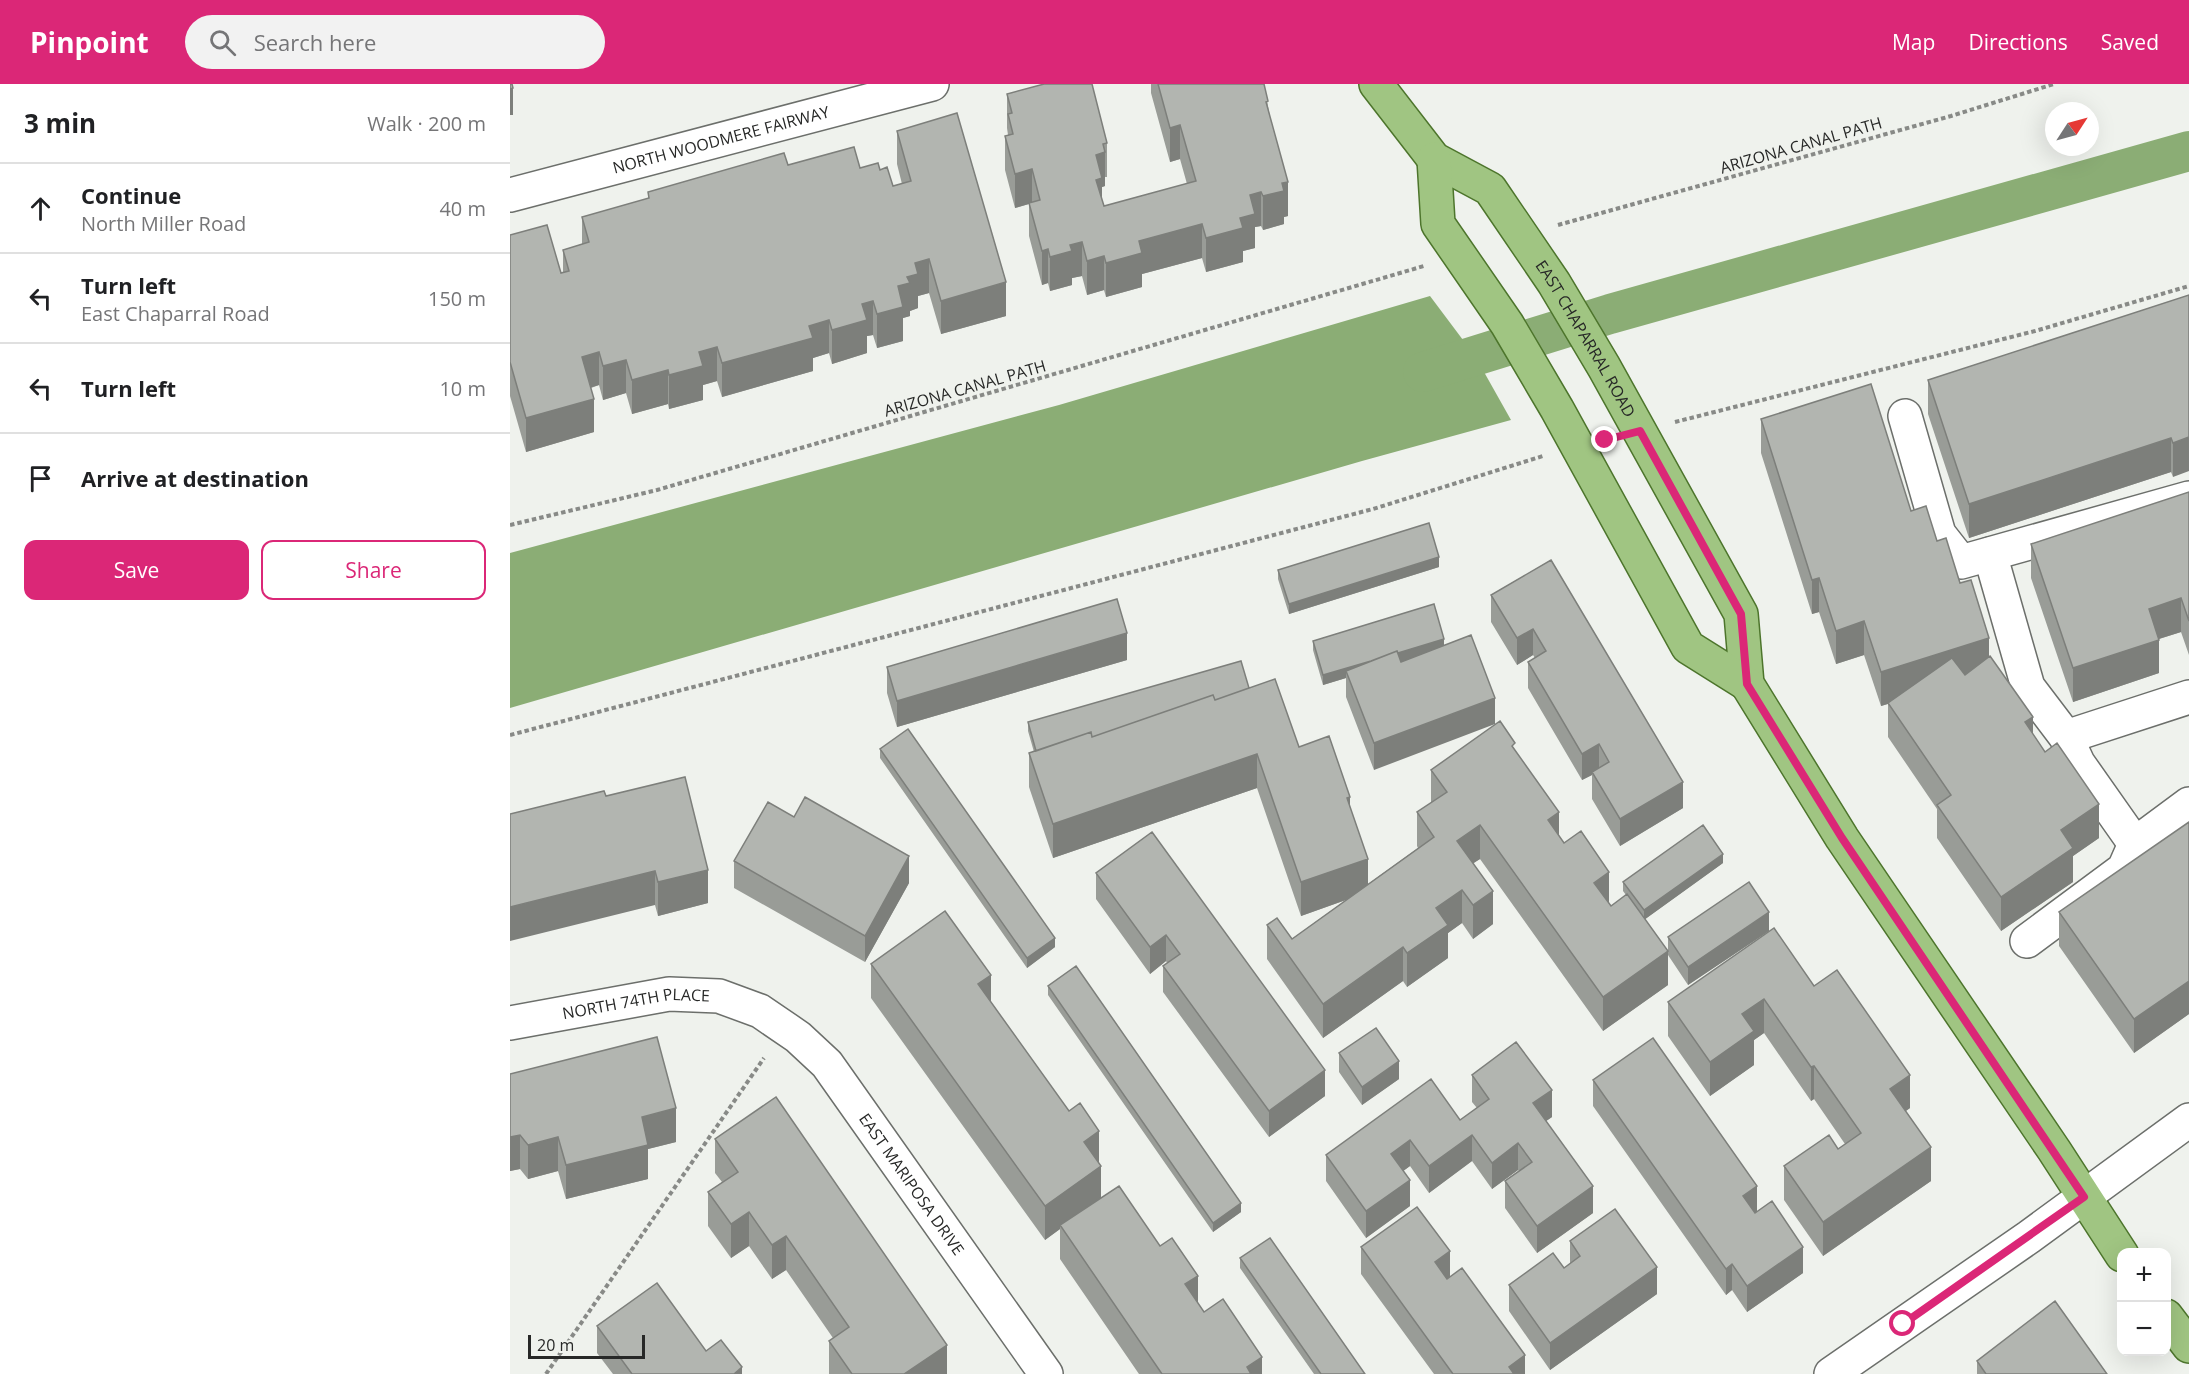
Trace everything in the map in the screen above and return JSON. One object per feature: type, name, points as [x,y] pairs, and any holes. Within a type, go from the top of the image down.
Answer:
[{"type":"main road","name":"EAST CHAPARRAL ROAD","points":[[1376,84],[1434,159],[1490,189],[1538,231],[1554,283],[1620,395],[1741,614],[1747,684]]},
{"type":"main road","name":"EAST CHAPARRAL ROAD","points":[[1434,159],[1438,224],[1507,324],[1688,647],[1747,684],[1842,838],[2117,1249]]},
{"type":"main road","points":[[2171,1323],[2189,1346]]},
{"type":"street","name":"NORTH WOODMERE FAIRWAY","points":[[510,195],[924,85]]},
{"type":"street","points":[[1905,416],[1939,534],[1961,562],[2189,498]]},
{"type":"street","points":[[1990,554],[2028,687],[2066,737],[2078,763],[2135,844]]},
{"type":"street","points":[[2066,737],[2189,697]]},
{"type":"street","points":[[2027,941],[2124,869],[2135,844],[2189,804]]},
{"type":"street","name":"NORTH 74TH PLACE","points":[[510,1023],[669,994],[719,996],[760,1011]]},
{"type":"street","name":"EAST MARIPOSA DRIVE","points":[[760,1011],[798,1038],[827,1065],[1046,1374]]},
{"type":"street","points":[[1831,1374],[2084,1197],[2189,1120]]},
{"type":"path","name":"ARIZONA CANAL PATH","points":[[1538,231],[1939,119],[2054,84]]},
{"type":"path","name":"ARIZONA CANAL PATH","points":[[510,525],[657,490],[1425,266]]},
{"type":"path","points":[[1640,431],[2035,331],[2189,286]]},
{"type":"path","points":[[510,735],[1373,509],[1577,447]]},
{"type":"path","points":[[546,1374],[768,1053]]},
{"type":"shaded area","points":[[1430,296],[1475,356],[1511,420],[510,708],[510,553],[1059,405]]},
{"type":"building","points":[[1044,84],[1092,84],[1107,143],[1103,144],[1105,152],[1096,155],[1102,178],[1096,180],[1104,206],[1196,181],[1180,125],[1170,128],[1158,84],[1264,84],[1268,101],[1266,102],[1288,182],[1282,183],[1284,191],[1263,196],[1261,192],[1250,195],[1255,214],[1240,218],[1243,228],[1206,238],[1202,224],[1139,241],[1142,253],[1106,263],[1104,256],[1087,261],[1082,242],[1070,245],[1072,251],[1050,257],[1048,249],[1042,251],[1029,203],[1040,200],[1032,169],[1015,174],[1005,136],[1013,134],[1008,114],[1012,113],[1007,94]]},
{"type":"building","points":[[957,113],[1006,282],[941,301],[929,259],[915,263],[918,274],[907,277],[910,283],[898,286],[903,307],[877,314],[873,301],[862,304],[867,320],[832,330],[829,320],[809,326],[813,338],[722,363],[717,347],[699,352],[703,366],[669,375],[668,370],[632,380],[626,360],[603,366],[599,352],[582,357],[594,399],[526,418],[510,362],[510,235],[547,225],[561,273],[569,271],[563,250],[589,242],[582,217],[649,198],[648,192],[784,153],[788,165],[854,147],[860,168],[878,163],[880,170],[887,167],[893,186],[911,181],[897,131]]},
{"type":"building","points":[[2189,295],[2189,437],[2173,443],[2171,438],[1969,504],[1928,380]]},
{"type":"building","points":[[1871,384],[1911,511],[1926,506],[1937,541],[1946,538],[1960,583],[1971,580],[1989,638],[1881,672],[1864,621],[1836,631],[1819,578],[1812,580],[1761,419]]},
{"type":"building","points":[[2189,492],[2189,621],[2181,598],[2149,609],[2159,640],[2073,668],[2031,544]]},
{"type":"building","points":[[1429,523],[1439,557],[1289,604],[1278,570]]},
{"type":"building","points":[[1551,560],[1683,782],[1620,819],[1592,772],[1609,762],[1599,744],[1582,754],[1528,662],[1546,651],[1533,629],[1517,638],[1491,595]]},
{"type":"building","points":[[1117,599],[1127,633],[897,701],[887,667]]},
{"type":"building","points":[[1434,604],[1444,639],[1398,653],[1397,651],[1323,675],[1313,641]]},
{"type":"building","points":[[1471,635],[1495,698],[1374,743],[1346,671],[1397,651],[1401,662]]},
{"type":"building","points":[[1990,656],[2033,717],[2025,722],[2045,752],[2057,743],[2099,804],[2061,830],[2073,848],[2001,897],[1937,805],[1951,795],[1888,703],[1952,658],[1965,675]]},
{"type":"building","points":[[1241,661],[1249,688],[1215,700],[1213,695],[1092,737],[1091,732],[1036,751],[1028,722]]},
{"type":"building","points":[[1275,679],[1299,747],[1329,736],[1368,859],[1301,882],[1257,754],[1053,824],[1029,753],[1091,732],[1092,737],[1213,695],[1215,700]]},
{"type":"building","points":[[1500,721],[1515,743],[1512,746],[1559,812],[1548,820],[1564,843],[1581,831],[1609,872],[1594,883],[1611,906],[1627,894],[1668,951],[1603,997],[1480,825],[1457,841],[1493,891],[1473,905],[1462,890],[1436,908],[1448,925],[1407,953],[1403,947],[1323,1004],[1267,925],[1277,918],[1292,939],[1434,837],[1417,812],[1447,792],[1431,770]]},
{"type":"building","points":[[908,729],[1055,938],[1027,958],[880,749]]},
{"type":"building","points":[[685,777],[708,870],[658,882],[655,871],[510,907],[510,814],[604,791],[606,796]]},
{"type":"building","points":[[805,797],[909,856],[865,936],[734,861],[768,802],[794,817]]},
{"type":"building","points":[[2189,822],[2189,981],[2134,1019],[2059,912]]},
{"type":"building","points":[[1703,825],[1723,854],[1644,910],[1623,882]]},
{"type":"building","points":[[1152,832],[1325,1070],[1269,1111],[1163,966],[1180,954],[1166,935],[1150,947],[1096,873]]},
{"type":"building","points":[[1749,882],[1769,912],[1688,967],[1668,937]]},
{"type":"building","points":[[945,911],[991,975],[978,984],[1069,1111],[1080,1103],[1099,1131],[1084,1142],[1101,1166],[1045,1206],[871,964]]},
{"type":"building","points":[[1774,928],[1814,986],[1837,970],[1910,1075],[1890,1089],[1931,1147],[1823,1222],[1784,1166],[1829,1135],[1838,1149],[1861,1133],[1814,1066],[1811,1067],[1764,999],[1742,1014],[1754,1031],[1710,1062],[1668,1002]]},
{"type":"building","points":[[1076,966],[1241,1203],[1213,1223],[1048,986]]},
{"type":"building","points":[[1376,1028],[1399,1061],[1362,1087],[1339,1053]]},
{"type":"building","points":[[657,1037],[676,1108],[642,1117],[648,1145],[566,1165],[558,1137],[528,1145],[520,1135],[510,1137],[510,1074]]},
{"type":"building","points":[[1653,1038],[1757,1186],[1743,1196],[1755,1213],[1772,1201],[1803,1247],[1747,1286],[1732,1264],[1726,1269],[1593,1080]]},
{"type":"building","points":[[1516,1042],[1552,1090],[1533,1103],[1593,1186],[1537,1226],[1505,1181],[1532,1162],[1518,1143],[1492,1163],[1472,1135],[1429,1166],[1410,1140],[1391,1154],[1410,1180],[1366,1211],[1326,1155],[1431,1079],[1460,1120],[1489,1099],[1472,1075]]},
{"type":"building","points":[[776,1097],[947,1345],[904,1374],[852,1374],[829,1341],[849,1327],[786,1236],[772,1245],[749,1212],[731,1224],[708,1192],[738,1172],[715,1139]]},
{"type":"building","points":[[1119,1186],[1160,1246],[1172,1238],[1198,1276],[1185,1284],[1204,1312],[1223,1299],[1262,1357],[1247,1367],[1251,1374],[1162,1374],[1060,1225]]},
{"type":"building","points":[[1417,1207],[1450,1251],[1435,1262],[1447,1279],[1462,1268],[1525,1355],[1509,1367],[1514,1374],[1453,1374],[1361,1247]]},
{"type":"building","points":[[1615,1209],[1657,1267],[1550,1343],[1509,1285],[1553,1253],[1564,1268],[1580,1256],[1570,1241]]},
{"type":"building","points":[[1270,1238],[1365,1374],[1321,1374],[1240,1258]]},
{"type":"building","points":[[657,1283],[706,1351],[721,1340],[742,1367],[734,1374],[632,1374],[597,1326]]},
{"type":"building","points":[[2055,1301],[2107,1374],[1986,1374],[1977,1361]]},
{"type":"waterway","points":[[1423,372],[1610,314],[2189,151]]},
{"type":"route","points":[[1605,440],[1640,431],[1741,614],[1747,684],[1842,838],[2084,1197],[1903,1324]]}]
